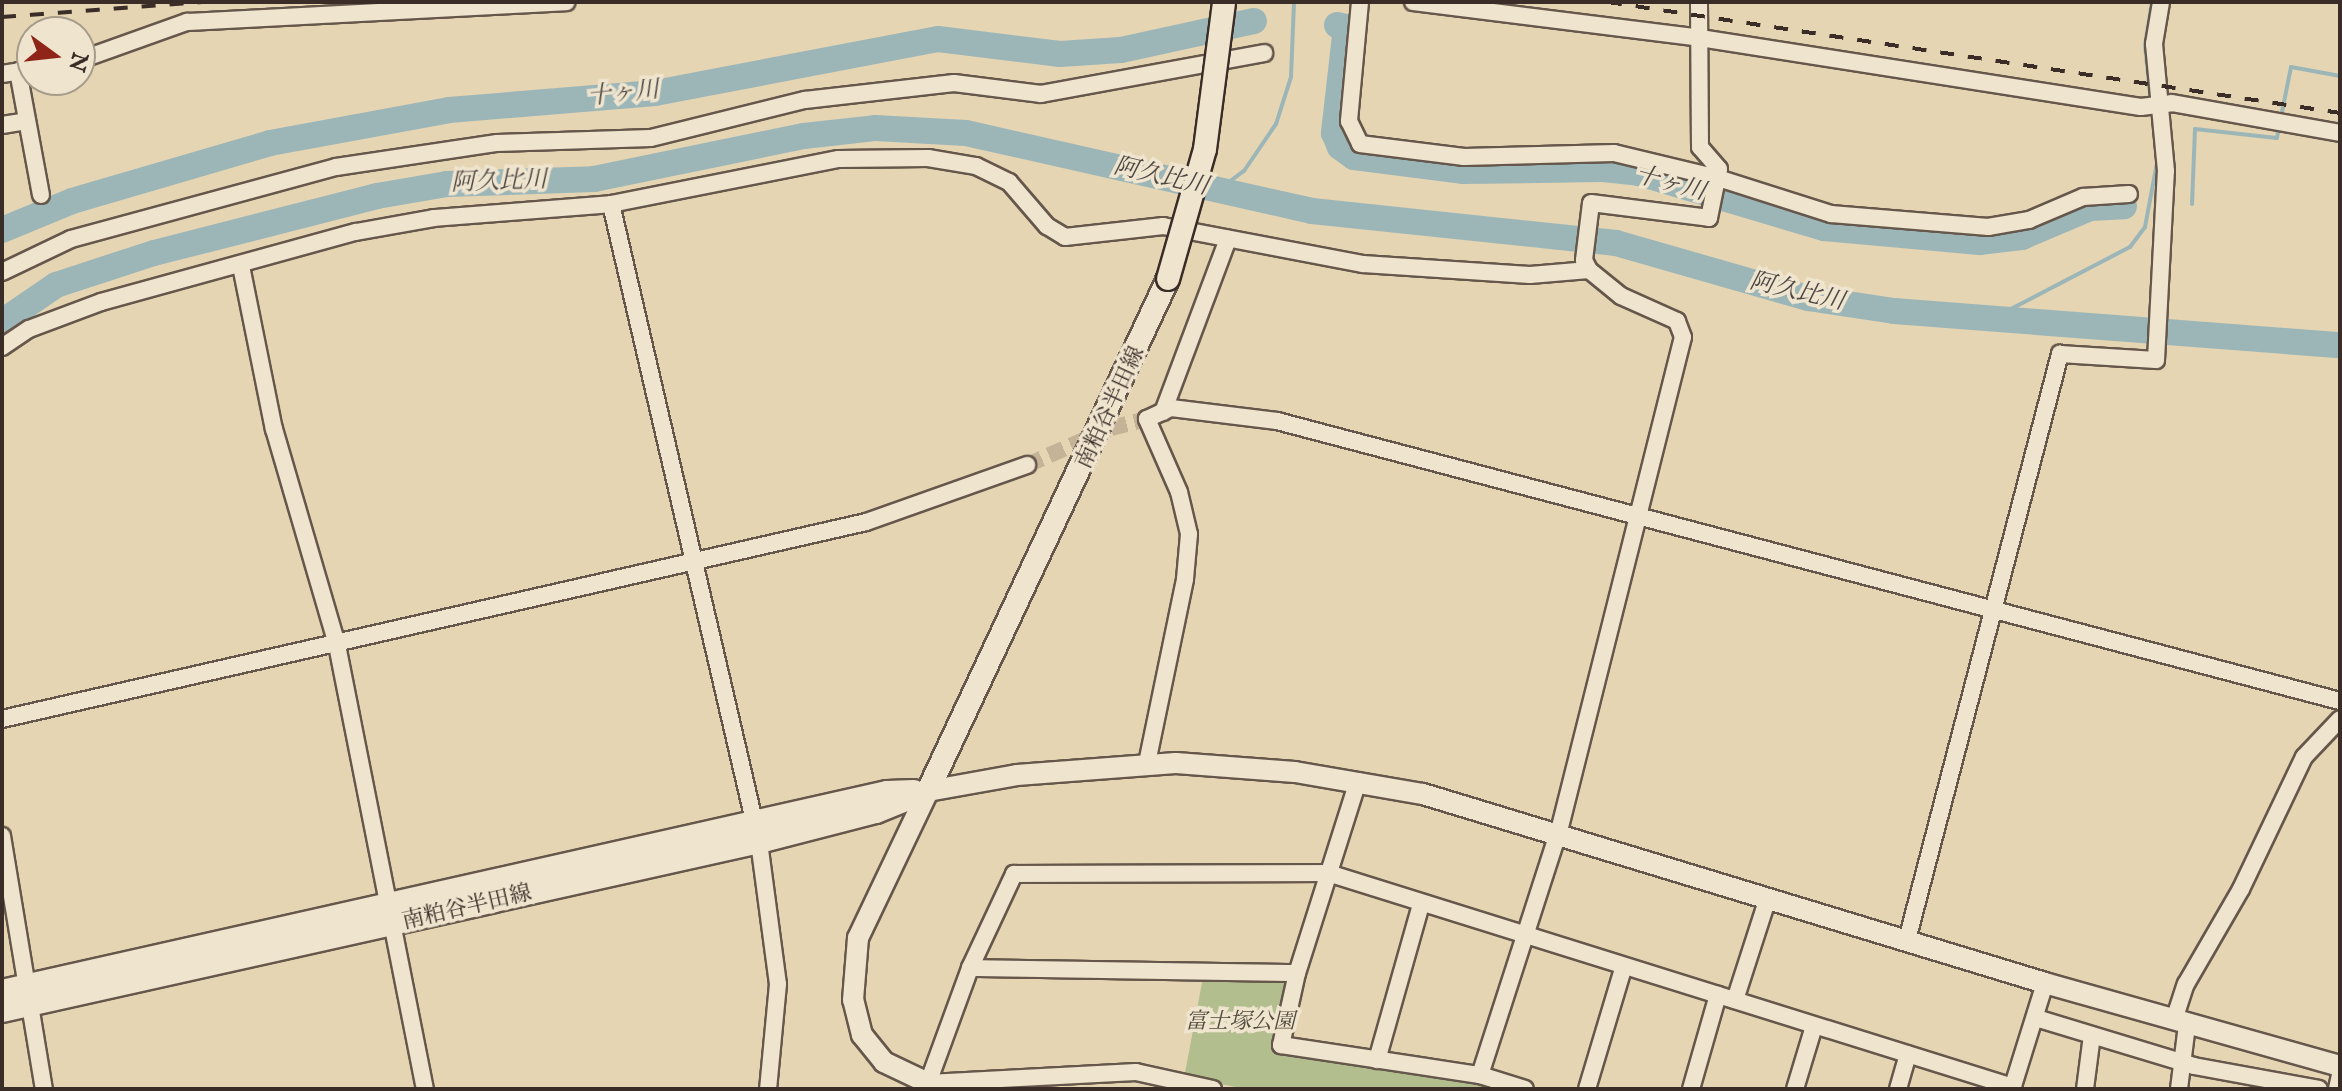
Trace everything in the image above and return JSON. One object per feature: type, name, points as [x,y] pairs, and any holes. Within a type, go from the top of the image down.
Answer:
[{"type":"main road","name":"南粕谷半田線","points":[[2,1011],[31,996],[757,833],[887,792],[928,791],[1168,279],[1205,149],[1224,2]]},
{"type":"main road","name":"南粕谷半田線","points":[[2,991],[31,996]]},
{"type":"street","points":[[96,54],[187,22],[566,2]]},
{"type":"street","points":[[1360,2],[1349,121],[1360,144],[1464,157],[1614,153],[1831,214],[1988,227],[2029,220],[2083,197],[2129,194]]},
{"type":"street","points":[[1413,2],[1700,38],[2141,107],[2172,103],[2340,133]]},
{"type":"street","points":[[1587,265],[1591,203],[1605,201],[1709,218],[1718,182],[1716,161],[1700,147],[1699,2]]},
{"type":"street","points":[[1907,940],[2060,354],[2156,360],[2166,171],[2154,44],[2161,2]]},
{"type":"street","points":[[2,272],[71,239],[336,167],[497,143],[651,138],[805,100],[954,83],[1041,94],[1264,53]]},
{"type":"street","points":[[22,96],[41,195]]},
{"type":"street","points":[[2,125],[27,121]]},
{"type":"street","points":[[2,347],[29,329],[101,302],[356,232],[434,218],[611,204],[839,159],[928,158],[976,166],[1009,182],[1047,226],[1065,237],[1163,226],[1363,264],[1530,275],[1587,265]]},
{"type":"street","points":[[611,204],[757,833],[778,984],[768,1089]]},
{"type":"street","points":[[1163,412],[1228,239]]},
{"type":"street","points":[[1480,1075],[1559,831],[1635,518],[1683,337],[1677,321],[1621,296],[1587,265]]},
{"type":"street","points":[[241,266],[274,429],[337,645],[388,916],[425,1089]]},
{"type":"street","points":[[1147,763],[1185,579],[1189,534],[1179,492],[1147,419],[1163,412],[1189,408],[1277,421],[1635,518],[2340,701]]},
{"type":"street","points":[[2,719],[866,522],[1027,465]]},
{"type":"street","points":[[2179,1089],[2186,984],[2241,889],[2304,757],[2340,719]]},
{"type":"street","points":[[1213,1089],[1165,1084],[1136,1072],[1084,1084],[927,1086],[884,1062],[862,1035],[853,986],[858,938],[928,791],[1017,775],[1147,763],[1267,769],[1358,781],[1559,831],[2045,983],[2340,1066]]},
{"type":"street","points":[[1358,781],[1297,973],[1281,1045],[1480,1075],[1525,1089]]},
{"type":"street","points":[[2,836],[31,996],[44,1089]]},
{"type":"street","points":[[927,1086],[970,968],[1014,874],[1328,873],[1421,905],[2013,1088],[2045,983]]},
{"type":"street","points":[[1735,1000],[1768,898]]},
{"type":"street","points":[[1377,1060],[1421,905]]},
{"type":"street","points":[[1587,1089],[1624,966]]},
{"type":"street","points":[[970,968],[1297,973]]},
{"type":"street","points":[[1691,1089],[1718,995]]},
{"type":"street","points":[[2036,1018],[2268,1086],[2319,1089]]},
{"type":"street","points":[[1795,1089],[1814,1026]]},
{"type":"street","points":[[2085,1089],[2092,1035]]},
{"type":"street","points":[[1898,1089],[1908,1054]]},
{"type":"street","points":[[2337,1089],[2340,1075]]},
{"type":"green space","name":"富士塚公園","points":[[1204,972],[1297,973],[1281,1044],[1525,1089],[1248,1089],[1184,1078]]},
{"type":"waterway","points":[[1217,191],[1244,171],[1276,124],[1291,77],[1294,2]]},
{"type":"waterway","points":[[2151,103],[2145,45],[2152,2]]},
{"type":"waterway","name":"十ヶ川","points":[[2,230],[72,201],[270,143],[449,110],[655,93],[938,39],[1060,54],[1121,50],[1254,21]]},
{"type":"waterway","name":"十ヶ川","points":[[1337,25],[1346,27],[1334,133],[1340,147],[1354,157],[1464,171],[1603,169],[1639,173],[1824,228],[1979,242],[2022,237],[2090,208],[2124,206]]},
{"type":"waterway","points":[[2281,117],[2291,67],[2340,76]]},
{"type":"waterway","points":[[2192,204],[2195,129],[2277,138],[2279,126]]},
{"type":"waterway","name":"阿久比川","points":[[2,322],[56,285],[154,253],[377,196],[447,184],[594,179],[804,136],[875,128],[966,133],[1312,211],[1616,243],[1808,298],[1894,311],[2340,345]]},
{"type":"waterway","points":[[2000,321],[2007,311],[2130,247],[2145,227],[2157,163]]},
{"type":"tunnel","points":[[1027,465],[1111,428],[1147,419]]},
{"type":"railway","points":[[2,17],[202,2]]},
{"type":"railway","points":[[1608,2],[2340,113]]}]
